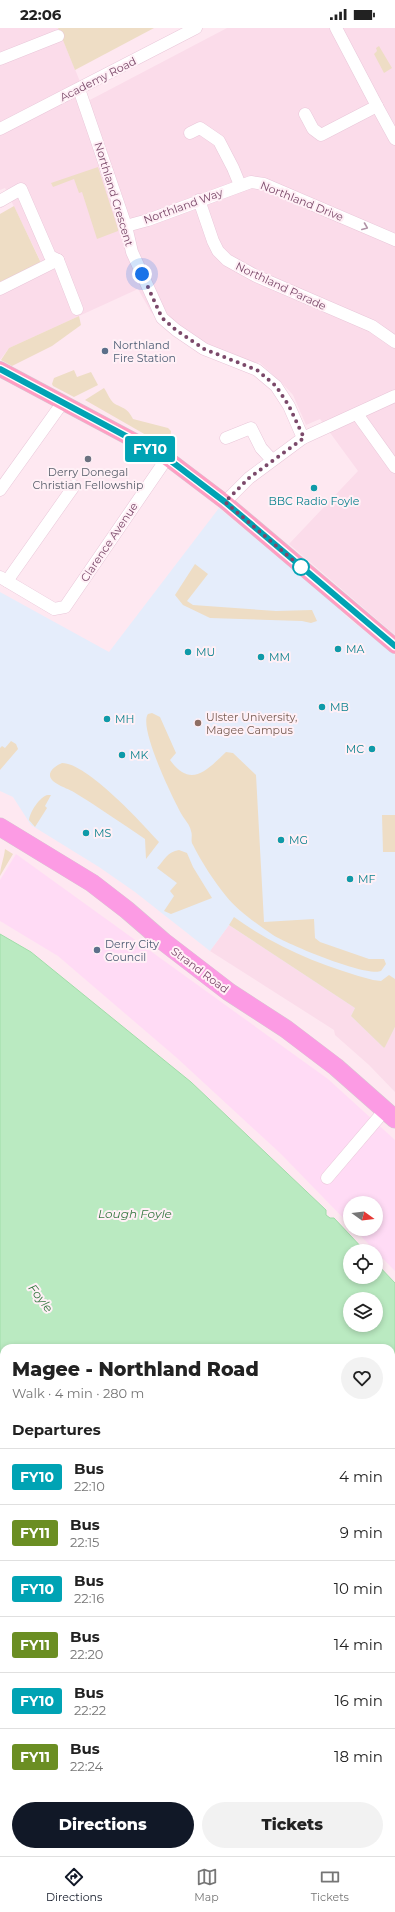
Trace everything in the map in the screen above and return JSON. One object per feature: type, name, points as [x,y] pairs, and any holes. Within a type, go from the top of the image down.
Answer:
[{"type":"highway","name":"Strand Road","points":[[0,827],[92,883],[127,910],[164,942],[229,992],[336,1066],[390,1114]]},
{"type":"main road","points":[[0,369],[167,458],[225,502],[395,646]]},
{"type":"street","name":"Academy Road","points":[[0,129],[196,28]]},
{"type":"street","points":[[336,28],[395,139]]},
{"type":"street","points":[[0,59],[58,36]]},
{"type":"street","name":"Northland Crescent","points":[[79,89],[126,226],[132,252],[162,318],[176,330],[204,349],[257,370],[282,394],[304,438]]},
{"type":"street","points":[[305,114],[313,130],[321,135],[377,106]]},
{"type":"street","points":[[190,133],[200,128],[219,141],[233,168],[245,183]]},
{"type":"street","name":"Northland Way","points":[[126,226],[148,220],[245,183]]},
{"type":"street","name":"Northland Drive","points":[[245,183],[264,184],[395,240]]},
{"type":"street","points":[[0,201],[21,189],[50,256],[58,260],[77,309]]},
{"type":"street","name":"Northland Parade","points":[[199,200],[213,241],[218,251],[227,260],[256,276],[372,326],[395,342]]},
{"type":"street","points":[[0,289],[58,260]]},
{"type":"street","points":[[225,502],[249,478],[304,438],[357,414],[393,401]]},
{"type":"street","points":[[0,490],[63,402]]},
{"type":"street","points":[[357,414],[395,467]]},
{"type":"street","points":[[226,438],[251,428],[261,448],[272,460]]},
{"type":"street","name":"Clarence Avenue","points":[[3,579],[54,609],[65,607],[167,458]]},
{"type":"street","points":[[3,579],[74,486]]},
{"type":"street","points":[[328,1178],[390,1114]]},
{"type":"shaded area","points":[[0,28],[58,28],[88,101],[227,28],[395,28],[395,635],[289,544],[358,471],[320,419],[306,425],[293,395],[259,362],[250,370],[204,356],[174,336],[151,312],[138,289],[9,348],[0,360],[0,282],[41,262],[5,188],[0,190]]},
{"type":"shaded area","points":[[58,28],[154,28],[75,70]]},
{"type":"shaded area","points":[[379,46],[392,68],[384,73],[374,54],[377,51],[376,48]]},
{"type":"shaded area","points":[[98,167],[118,231],[97,239],[82,192],[79,193],[74,179],[53,187],[51,183]]},
{"type":"shaded area","points":[[14,206],[41,263],[0,282],[0,214]]},
{"type":"shaded area","points":[[79,316],[81,325],[52,346],[12,366],[1,360],[9,348]]},
{"type":"shaded area","points":[[74,370],[77,377],[91,372],[98,385],[74,397],[53,386],[52,384],[54,378]]},
{"type":"shaded area","points":[[104,388],[113,402],[127,411],[133,419],[168,428],[171,431],[170,440],[167,447],[85,400]]},
{"type":"shaded area","name":"Ulster University, Magee Campus","points":[[219,508],[281,560],[316,586],[347,617],[395,655],[395,1027],[384,1048],[351,1016],[355,1008],[229,925],[210,951],[135,892],[99,867],[31,825],[13,797],[0,791],[0,592],[109,652]]},
{"type":"shaded area","points":[[195,564],[208,574],[187,601],[193,605],[276,611],[312,610],[317,621],[311,623],[302,621],[210,618],[183,605],[175,595]]},
{"type":"shaded area","points":[[152,713],[160,717],[176,753],[170,760],[185,774],[199,774],[212,765],[226,752],[233,753],[256,775],[264,922],[314,919],[315,938],[320,942],[369,959],[384,959],[386,964],[381,971],[373,972],[344,965],[295,946],[267,931],[231,902],[204,865],[192,843],[192,833],[190,827],[178,807],[158,763],[148,733],[146,721],[148,714]]},
{"type":"shaded area","points":[[11,741],[16,744],[18,749],[0,770],[0,748],[2,746],[5,748]]},
{"type":"shaded area","points":[[62,763],[73,766],[85,773],[114,795],[159,842],[146,859],[145,839],[51,779],[50,774],[52,770]]},
{"type":"shaded area","points":[[48,795],[51,795],[45,806],[47,808],[35,827],[29,820],[31,813],[39,801]]},
{"type":"shaded area","points":[[382,815],[395,815],[395,852],[383,852]]},
{"type":"shaded area","points":[[5,849],[13,854],[0,876],[4,856]]},
{"type":"shaded area","points":[[179,850],[187,853],[193,867],[212,898],[171,914],[164,911],[174,896],[170,891],[177,883],[157,868],[169,854]]},
{"type":"shaded area","points":[[16,854],[328,1079],[395,1140],[395,1271],[383,1259],[383,1244],[369,1244],[361,1236],[383,1236],[383,1196],[343,1196],[343,1218],[281,1154],[177,1058],[58,956],[0,921],[0,880]]},
{"type":"shaded area","points":[[234,917],[266,938],[283,947],[336,969],[373,980],[381,981],[389,975],[395,979],[395,1027],[385,1047],[384,1048],[351,1016],[355,1008],[229,925]]},
{"type":"shaded area","points":[[229,925],[356,1008],[384,1048],[395,1027],[395,1092],[369,1065],[335,1035],[334,1030],[210,951]]},
{"type":"water","name":"Lough Foyle","points":[[0,934],[31,952],[191,1082],[326,1210],[326,1215],[330,1218],[334,1218],[343,1228],[343,1236],[351,1236],[358,1244],[343,1244],[343,1284],[383,1284],[383,1270],[395,1283],[395,1344],[0,1344]]},
{"type":"bus line","name":"FY10","points":[[0,369],[167,458],[225,502],[395,646]]},
{"type":"place","name":"Northland Fire Station","points":[[105,351]]},
{"type":"place","name":"Derry Donegal Christian Fellowship","points":[[88,459]]},
{"type":"place","name":"BBC Radio Foyle","points":[[314,488]]},
{"type":"place","name":"MA","points":[[338,649]]},
{"type":"place","name":"MU","points":[[188,652]]},
{"type":"place","name":"MM","points":[[261,657]]},
{"type":"place","name":"MB","points":[[322,707]]},
{"type":"place","name":"MH","points":[[107,719]]},
{"type":"place","name":"Ulster University, Magee Campus","points":[[198,723]]},
{"type":"place","name":"MC","points":[[372,749]]},
{"type":"place","name":"MK","points":[[122,755]]},
{"type":"place","name":"MS","points":[[86,833]]},
{"type":"place","name":"MG","points":[[281,840]]},
{"type":"place","name":"MF","points":[[350,879]]},
{"type":"place","name":"Derry City Council","points":[[97,950]]},
{"type":"route","points":[[142,274],[162,318],[176,330],[204,349],[243,363],[257,370],[276,386],[289,406],[300,433],[304,438],[249,478],[225,502],[301,567]]},
{"type":"water label","name":"Foyle","points":[[41,1298]]}]
